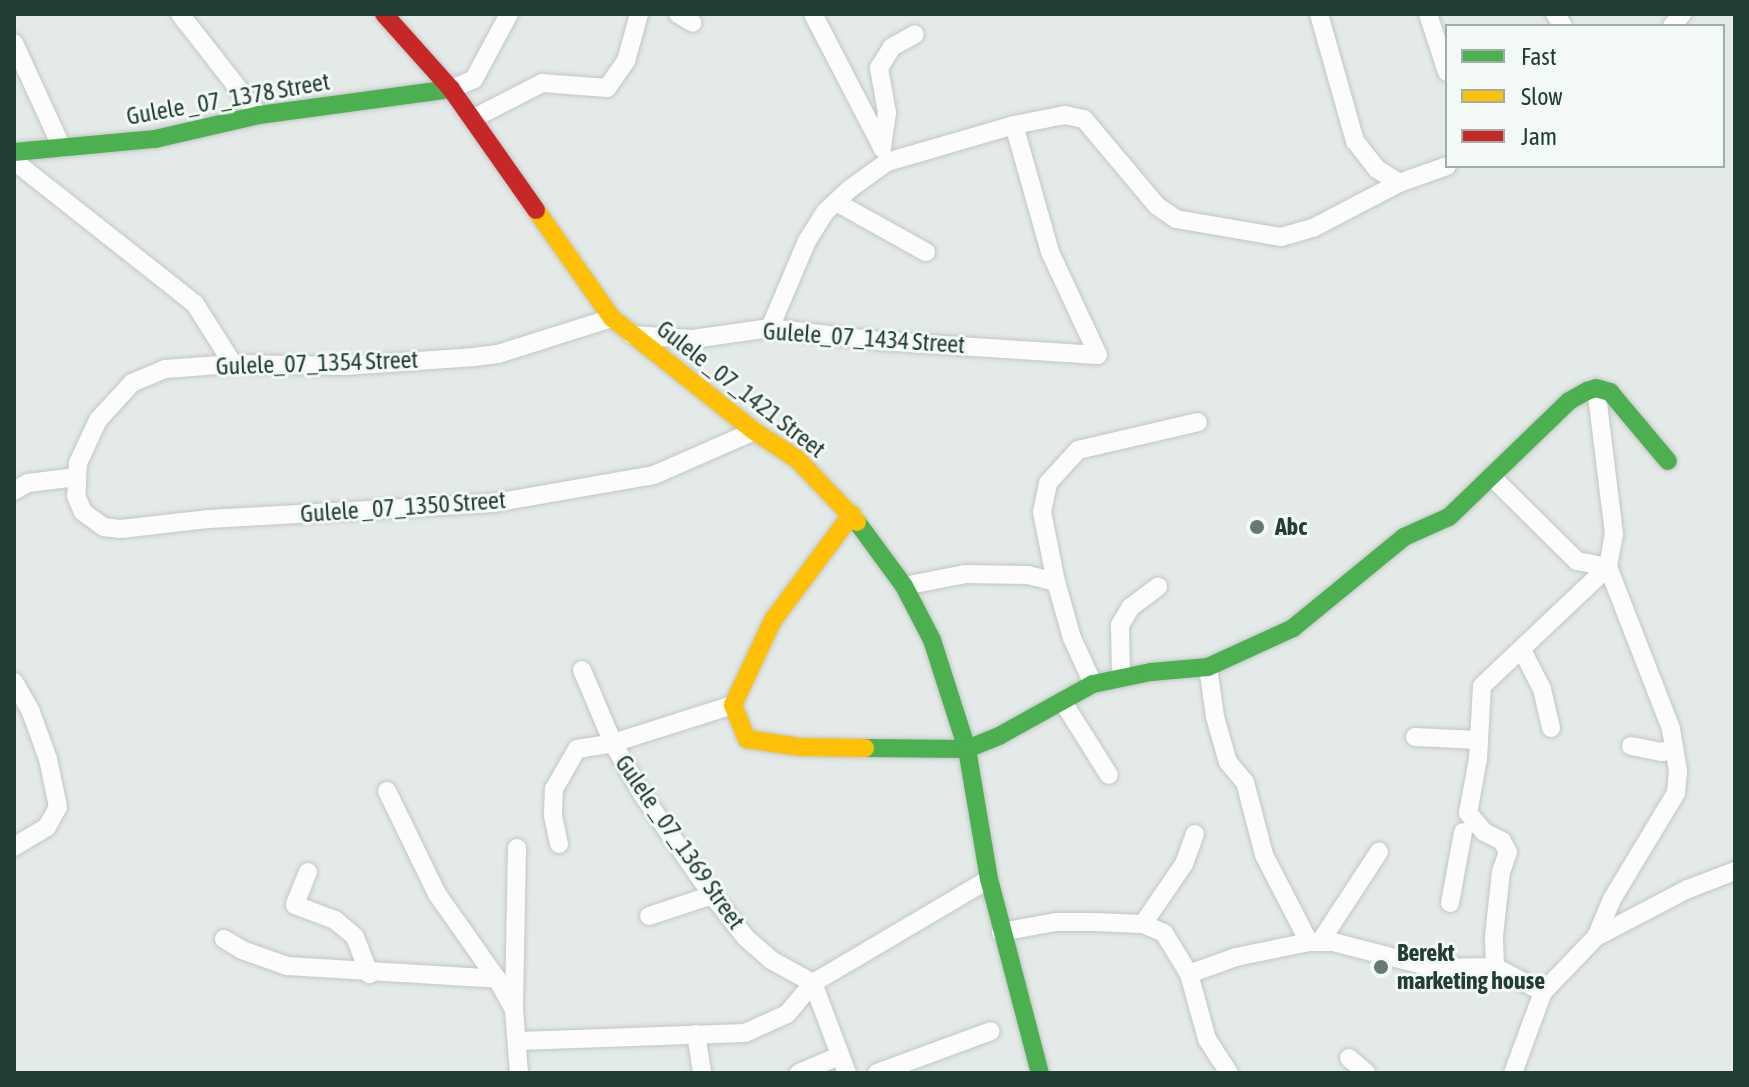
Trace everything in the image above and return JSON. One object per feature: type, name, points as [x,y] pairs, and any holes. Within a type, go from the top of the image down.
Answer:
[{"type":"main road","name":"Gulele _07_1421 Street","points":[[384,14],[451,89],[612,318],[754,431],[797,459],[852,514],[904,586],[932,640],[967,749],[989,879],[1040,1073]]},
{"type":"main road","name":"Gulele _07_1378 Street","points":[[14,152],[155,139],[259,115],[451,89]]},
{"type":"main road","points":[[852,514],[773,620],[733,705],[747,739],[800,747],[967,749],[1093,684],[1208,667],[1293,628],[1325,605],[1404,537],[1449,517],[1493,478],[1569,401],[1596,388],[1610,392],[1668,461]]},
{"type":"street","points":[[180,14],[259,115]]},
{"type":"street","points":[[451,89],[474,79],[509,14]]},
{"type":"street","points":[[472,119],[542,83],[607,88],[626,61],[639,14]]},
{"type":"street","points":[[813,14],[884,154]]},
{"type":"street","points":[[1319,14],[1355,141],[1377,169],[1399,183]]},
{"type":"street","points":[[1428,14],[1445,66]]},
{"type":"street","points":[[884,154],[887,113],[879,68],[892,47],[915,34]]},
{"type":"street","points":[[14,43],[62,148]]},
{"type":"street","points":[[770,328],[807,241],[825,212],[884,154],[1065,115],[1084,119],[1157,206],[1176,219],[1281,237],[1313,228],[1399,183],[1445,167]]},
{"type":"street","name":"Gulele_07_1434 Street","points":[[631,335],[693,339],[770,328],[881,341],[1098,355],[1050,252],[1014,125]]},
{"type":"street","points":[[14,161],[195,304],[233,364]]},
{"type":"street","points":[[836,202],[926,252]]},
{"type":"street","name":"Gulele_07_1354 Street","points":[[77,477],[78,463],[98,420],[132,383],[165,369],[233,364],[346,366],[475,357],[498,354],[612,318]]},
{"type":"street","points":[[1596,388],[1614,534],[1608,567],[1671,729],[1676,793],[1612,899],[1596,937]]},
{"type":"street","points":[[1093,684],[1072,638],[1056,582],[1042,512],[1048,483],[1078,450],[1198,422]]},
{"type":"street","name":"Gulele _07_1350 Street","points":[[77,477],[76,496],[83,512],[104,527],[121,529],[209,519],[392,511],[494,503],[654,475],[754,431]]},
{"type":"street","points":[[14,491],[28,483],[77,477]]},
{"type":"street","points":[[1493,478],[1577,561],[1608,567]]},
{"type":"street","points":[[1495,967],[1494,936],[1501,872],[1508,852],[1502,841],[1484,832],[1468,813],[1479,740],[1482,686],[1608,567]]},
{"type":"street","points":[[904,586],[965,574],[1028,575],[1056,582]]},
{"type":"street","points":[[1121,678],[1120,625],[1131,607],[1158,587]]},
{"type":"street","points":[[1522,650],[1542,689],[1551,728]]},
{"type":"street","points":[[1208,667],[1215,717],[1228,762],[1245,782],[1264,855],[1315,942]]},
{"type":"street","name":"Gulele _07_1369 Street","points":[[582,670],[613,743],[642,794],[712,895],[746,938],[771,960],[813,983]]},
{"type":"street","points":[[14,682],[31,712],[44,747],[58,807],[47,827],[14,847]]},
{"type":"street","points":[[1063,702],[1109,775]]},
{"type":"street","points":[[559,844],[553,815],[554,789],[577,749],[613,743],[733,705]]},
{"type":"street","points":[[1415,737],[1479,740]]},
{"type":"street","points":[[1631,746],[1662,752],[1674,748]]},
{"type":"street","points":[[387,791],[437,894],[497,979],[514,1010]]},
{"type":"street","points":[[1450,903],[1457,832],[1484,832]]},
{"type":"street","points":[[1143,924],[1176,878],[1195,834]]},
{"type":"street","points":[[517,848],[514,1010],[519,1041],[519,1073]]},
{"type":"street","points":[[1315,942],[1379,852]]},
{"type":"street","points":[[1513,1073],[1543,992],[1596,937],[1688,889],[1735,871]]},
{"type":"street","points":[[308,872],[295,905],[335,920],[355,937],[369,974]]},
{"type":"street","points":[[519,1041],[745,1033],[787,1014],[813,983],[989,879]]},
{"type":"street","points":[[649,916],[712,895]]},
{"type":"street","points":[[1001,932],[1056,922],[1143,924],[1164,933],[1189,974],[1207,1039],[1229,1073]]},
{"type":"street","points":[[224,939],[242,950],[287,966],[369,974],[497,979]]},
{"type":"street","points":[[1189,974],[1236,957],[1315,942],[1333,942],[1434,968],[1495,967],[1543,992]]},
{"type":"street","points":[[813,983],[847,1073]]},
{"type":"street","points":[[877,1073],[991,1031]]},
{"type":"street","points":[[696,1034],[702,1073]]},
{"type":"street","points":[[799,1073],[839,1056]]},
{"type":"street","points":[[1349,1058],[1366,1073]]},
{"type":"traffic: fast","points":[[14,152],[155,139],[259,115],[451,89]]},
{"type":"traffic: fast","points":[[865,748],[967,749],[999,736],[1093,684],[1151,672],[1208,667],[1293,628],[1404,537],[1449,517],[1569,401],[1587,391],[1596,388],[1610,392],[1668,461]]},
{"type":"traffic: fast","points":[[857,522],[904,586],[932,640],[967,749],[989,879],[1040,1073]]},
{"type":"traffic: slow","points":[[536,210],[612,318],[754,431],[797,459],[857,522]]},
{"type":"traffic: slow","points":[[852,514],[773,620],[733,705],[747,739],[800,747],[865,748]]},
{"type":"traffic: jam","points":[[384,14],[451,89],[536,210]]},
{"type":"place","name":"Abc","points":[[1257,527]]},
{"type":"place","name":"Berekt marketing house","points":[[1381,967]]}]
